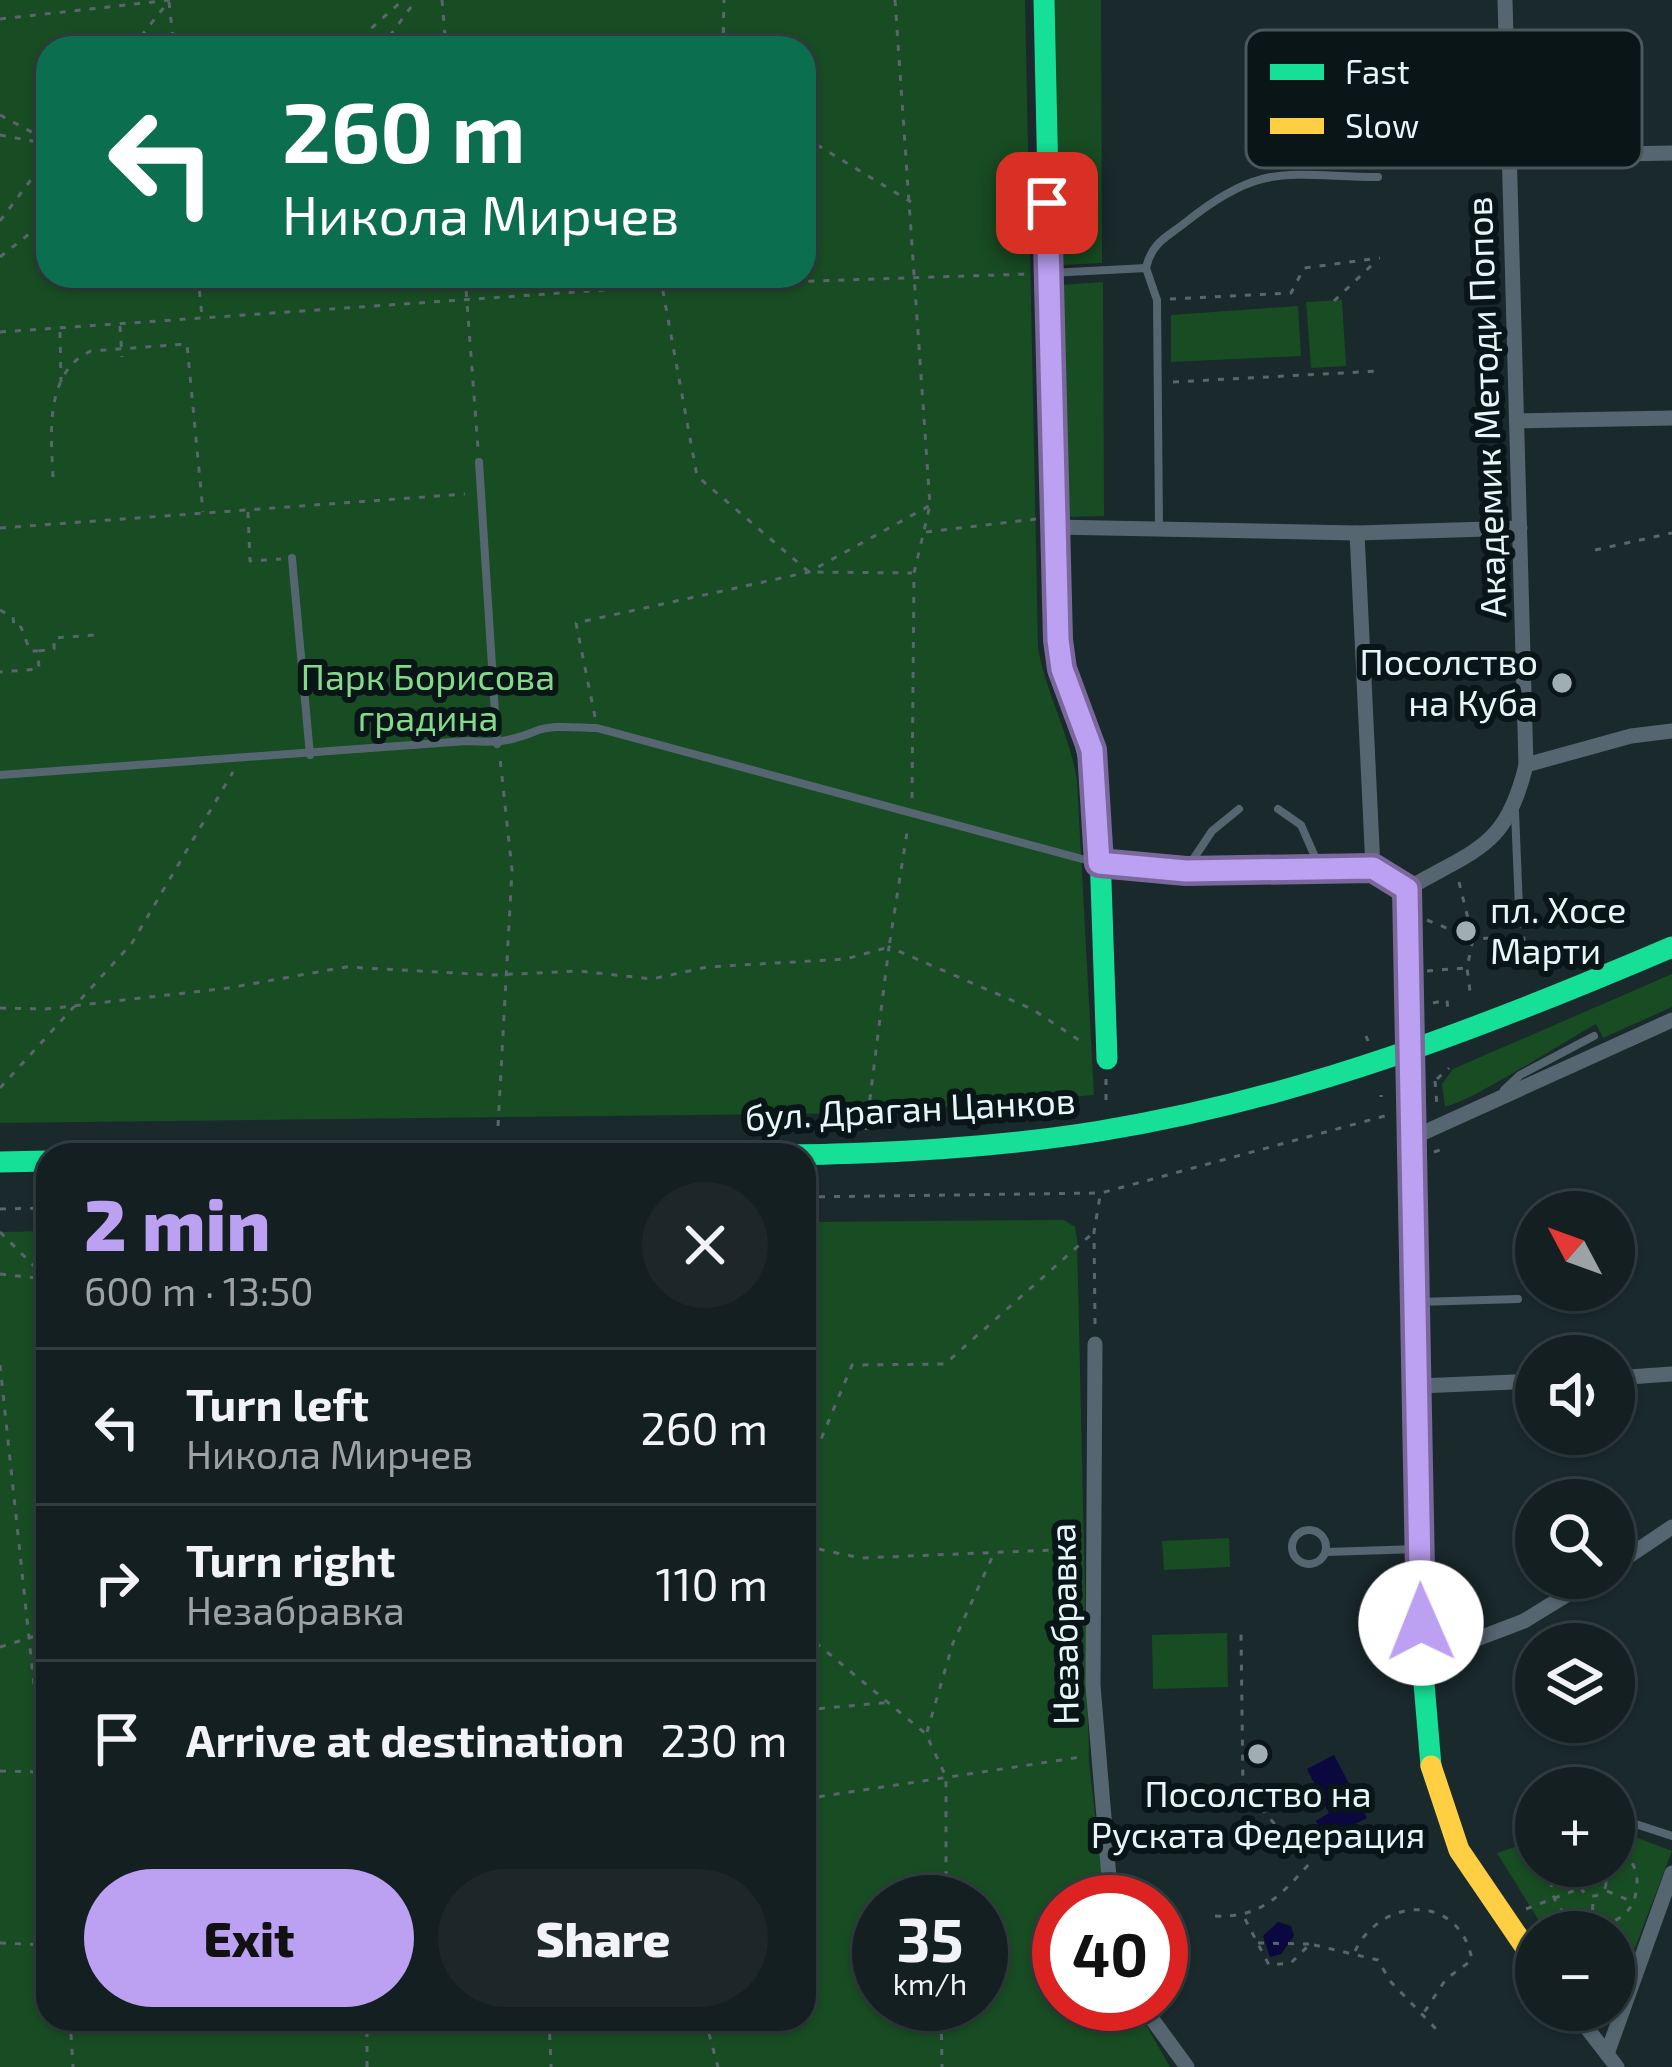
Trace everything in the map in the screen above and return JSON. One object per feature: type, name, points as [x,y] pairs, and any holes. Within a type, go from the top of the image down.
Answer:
[{"type":"street","points":[[1044,0],[1058,640],[1062,669],[1092,750],[1106,1059]]},
{"type":"street","name":"Академик Методи Попов","points":[[1505,0],[1506,30]]},
{"type":"street","points":[[1642,154],[1672,153]]},
{"type":"street","name":"Академик Методи Попов","points":[[1510,168],[1526,765],[1515,811]]},
{"type":"street","points":[[1517,421],[1672,418]]},
{"type":"street","points":[[1053,522],[1357,533],[1520,528]]},
{"type":"street","points":[[1357,533],[1373,868],[1408,901],[1421,1660],[1430,1764],[1460,1850],[1515,1936]]},
{"type":"street","points":[[1526,765],[1631,736],[1672,731]]},
{"type":"street","points":[[1408,901],[1493,839],[1515,811]]},
{"type":"street","points":[[1099,863],[1186,871],[1373,868]]},
{"type":"street","name":"бул. Драган Цанков","points":[[816,1150],[960,1147],[1104,1131],[1413,1052],[1672,947]]},
{"type":"street","points":[[1414,1136],[1672,1019]]},
{"type":"street","points":[[0,1162],[36,1161]]},
{"type":"street","name":"Незабравка","points":[[1095,1344],[1093,1685],[1109,1875]]},
{"type":"street","points":[[1635,1377],[1672,1374]]},
{"type":"street","points":[[1418,1386],[1515,1382]]},
{"type":"street","points":[[1635,1552],[1672,1527]]},
{"type":"street","points":[[1421,1660],[1524,1621],[1560,1599]]},
{"type":"street","points":[[1612,2061],[1672,1873]]},
{"type":"street","points":[[1161,2031],[1187,2067]]},
{"type":"street","points":[[1589,2031],[1612,2061]]},
{"type":"lane","points":[[1159,527],[1157,300],[1145,268],[1151,246],[1218,195],[1259,175],[1378,177]]},
{"type":"lane","points":[[1049,273],[1145,268]]},
{"type":"lane","points":[[478,462],[497,744]]},
{"type":"lane","points":[[292,558],[310,755]]},
{"type":"lane","points":[[0,775],[467,741],[497,744],[526,738],[537,730],[597,728],[1099,863]]},
{"type":"lane","points":[[1278,808],[1300,824],[1320,870]]},
{"type":"lane","points":[[1186,871],[1212,831],[1239,809]]},
{"type":"lane","name":"Академик Методи Попов","points":[[1515,811],[1519,908]]},
{"type":"lane","points":[[1491,1102],[1520,1075],[1594,1036]]},
{"type":"lane","points":[[1416,1302],[1515,1299]]},
{"type":"lane","points":[[1306,1530],[1317,1532],[1326,1552],[1320,1561],[1304,1564],[1292,1552],[1293,1541],[1306,1530]]},
{"type":"lane","points":[[1326,1552],[1420,1549]]},
{"type":"lane","points":[[1635,1824],[1672,1836]]},
{"type":"path","points":[[0,19],[169,0]]},
{"type":"path","points":[[141,36],[169,0]]},
{"type":"path","points":[[169,0],[173,36]]},
{"type":"path","points":[[362,36],[403,0]]},
{"type":"path","points":[[390,36],[416,0]]},
{"type":"path","points":[[442,0],[445,36]]},
{"type":"path","points":[[723,36],[724,0]]},
{"type":"path","points":[[864,1149],[896,874],[911,811],[914,573],[930,505],[895,0]]},
{"type":"path","points":[[0,115],[36,136]]},
{"type":"path","points":[[0,135],[36,141]]},
{"type":"path","points":[[816,144],[912,203]]},
{"type":"path","points":[[1378,177],[1386,168]]},
{"type":"path","points":[[0,221],[36,173]]},
{"type":"path","points":[[0,257],[36,228]]},
{"type":"path","points":[[1157,300],[1292,293],[1304,268],[1380,258],[1334,301]]},
{"type":"path","points":[[816,280],[1049,273]]},
{"type":"path","points":[[199,288],[202,319]]},
{"type":"path","points":[[466,288],[478,462]]},
{"type":"path","points":[[0,332],[632,288]]},
{"type":"path","points":[[662,288],[697,476],[808,572]]},
{"type":"path","points":[[119,324],[122,357]]},
{"type":"path","points":[[60,328],[62,384]]},
{"type":"path","points":[[53,477],[50,418],[62,384],[84,353],[187,344],[203,514]]},
{"type":"path","points":[[1160,382],[1379,370]]},
{"type":"path","points":[[0,528],[481,493]]},
{"type":"path","points":[[808,572],[930,505]]},
{"type":"path","points":[[248,510],[250,562],[276,559]]},
{"type":"path","points":[[924,532],[1053,522]]},
{"type":"path","points":[[1595,550],[1672,533]]},
{"type":"path","points":[[597,728],[576,623],[808,572],[914,573]]},
{"type":"path","points":[[0,610],[14,617],[14,627],[21,627],[30,651],[54,650],[54,638],[95,635]]},
{"type":"path","points":[[0,672],[39,669],[38,651]]},
{"type":"path","points":[[450,674],[483,671]]},
{"type":"path","points":[[497,744],[512,870],[498,1126]]},
{"type":"path","points":[[0,1088],[132,943],[239,760]]},
{"type":"path","points":[[1460,885],[1474,939],[1467,968],[1471,991]]},
{"type":"path","points":[[1408,901],[1474,939],[1523,936],[1529,968]]},
{"type":"path","points":[[0,1008],[73,1006],[228,988],[307,970],[507,975],[579,971],[652,979],[707,967],[846,959],[889,947],[1032,1009],[1106,1059]]},
{"type":"path","points":[[1410,972],[1467,968]]},
{"type":"path","points":[[1432,1003],[1447,1000],[1448,1011]]},
{"type":"path","points":[[1438,1114],[1433,1082],[1449,1068]]},
{"type":"path","points":[[816,1197],[1101,1193],[1396,1113]]},
{"type":"path","points":[[1095,1344],[1094,1232],[1101,1193]]},
{"type":"path","points":[[0,1209],[36,1208]]},
{"type":"path","points":[[0,1232],[36,1268]]},
{"type":"path","points":[[816,1451],[852,1365],[946,1364],[1094,1232]]},
{"type":"path","points":[[0,1274],[36,1278]]},
{"type":"path","points":[[0,1365],[36,1704]]},
{"type":"path","points":[[0,1461],[8,1461]]},
{"type":"path","points":[[816,1549],[861,1558],[1094,1549]]},
{"type":"path","points":[[926,1734],[953,1643],[994,1551]]},
{"type":"path","points":[[0,1647],[36,1634]]},
{"type":"path","points":[[1215,1916],[1245,1918],[1274,1902],[1309,1864],[1243,1787],[1241,1634]]},
{"type":"path","points":[[816,1642],[926,1734],[946,1777],[946,1875]]},
{"type":"path","points":[[816,1709],[893,1702]]},
{"type":"path","points":[[816,1797],[1101,1755]]},
{"type":"path","points":[[0,1771],[36,1772]]},
{"type":"path","points":[[1552,1887],[1564,1911]]},
{"type":"path","points":[[1625,1911],[1633,1902],[1635,1887]]},
{"type":"path","points":[[1503,1921],[1552,1894],[1580,1888],[1593,1896]]},
{"type":"path","points":[[1604,1890],[1633,1902]]},
{"type":"path","points":[[1593,1896],[1604,1890]]},
{"type":"path","points":[[1593,1896],[1593,1911]]},
{"type":"path","points":[[1355,1951],[1363,1935],[1404,1907],[1419,1907],[1456,1928],[1472,1960],[1446,1979],[1422,2015]]},
{"type":"path","points":[[1245,1918],[1269,1966],[1279,1967],[1310,1944]]},
{"type":"path","points":[[0,1943],[36,1944]]},
{"type":"path","points":[[1256,1943],[1310,1944],[1378,1960],[1390,1981],[1437,2030]]},
{"type":"path","points":[[71,2031],[73,2067]]},
{"type":"path","points":[[367,2031],[367,2067]]},
{"type":"path","points":[[550,2031],[551,2067]]},
{"type":"path","points":[[708,2031],[718,2067]]},
{"type":"path","points":[[941,2031],[943,2067]]},
{"type":"green space","name":"Парк Борисова градина","points":[[0,0],[1025,0],[1038,648],[1077,781],[1094,1095],[862,1113],[0,1123]]},
{"type":"green space","points":[[1052,0],[1101,0],[1102,263],[1060,265]]},
{"type":"green space","points":[[1103,282],[1104,516],[1062,517],[1060,285]]},
{"type":"green space","points":[[1342,300],[1346,366],[1311,368],[1306,302]]},
{"type":"green space","points":[[1298,306],[1301,356],[1171,362],[1171,315]]},
{"type":"green space","points":[[1672,974],[1672,1007],[1603,1038],[1596,1024],[1493,1085],[1445,1106],[1442,1084],[1453,1069]]},
{"type":"green space","points":[[1064,1220],[1075,1227],[1089,1762],[1102,1875],[1032,1875],[1032,2031],[1149,2031],[1170,2067],[0,2067],[0,1232],[36,1231],[36,2031],[816,2031],[816,1222]]},
{"type":"green space","points":[[1229,1538],[1230,1567],[1164,1570],[1162,1541]]},
{"type":"green space","points":[[1227,1633],[1228,1687],[1153,1689],[1152,1635]]},
{"type":"green space","points":[[1635,1837],[1672,1851],[1635,1948],[1635,1911],[1533,1911],[1518,1887],[1635,1887]]},
{"type":"green space","points":[[1515,1847],[1515,1882],[1497,1853]]},
{"type":"shaded area","points":[[1334,1755],[1367,1818],[1325,1839],[1316,1821],[1329,1813],[1307,1769]]},
{"type":"shaded area","points":[[1278,1922],[1291,1926],[1294,1936],[1281,1954],[1270,1957],[1263,1936]]},
{"type":"traffic: fast","points":[[1044,0],[1058,640],[1098,793],[1107,1059]]},
{"type":"traffic: fast","points":[[1407,889],[1422,1660],[1431,1766]]},
{"type":"traffic: fast","points":[[816,1154],[1023,1141],[1100,1131],[1247,1100],[1391,1057],[1672,947]]},
{"type":"traffic: fast","points":[[0,1162],[36,1161]]},
{"type":"traffic: slow","points":[[1431,1766],[1459,1850],[1515,1932]]},
{"type":"place","name":"Посолство на Куба","points":[[1562,683]]},
{"type":"place","name":"пл. Хосе Марти","points":[[1466,931]]},
{"type":"place","name":"Посолство на Руската Федерация","points":[[1258,1754]]},
{"type":"route","points":[[1047,203],[1058,640],[1062,669],[1092,750],[1099,863],[1186,871],[1373,868],[1407,889],[1421,1623]]}]
